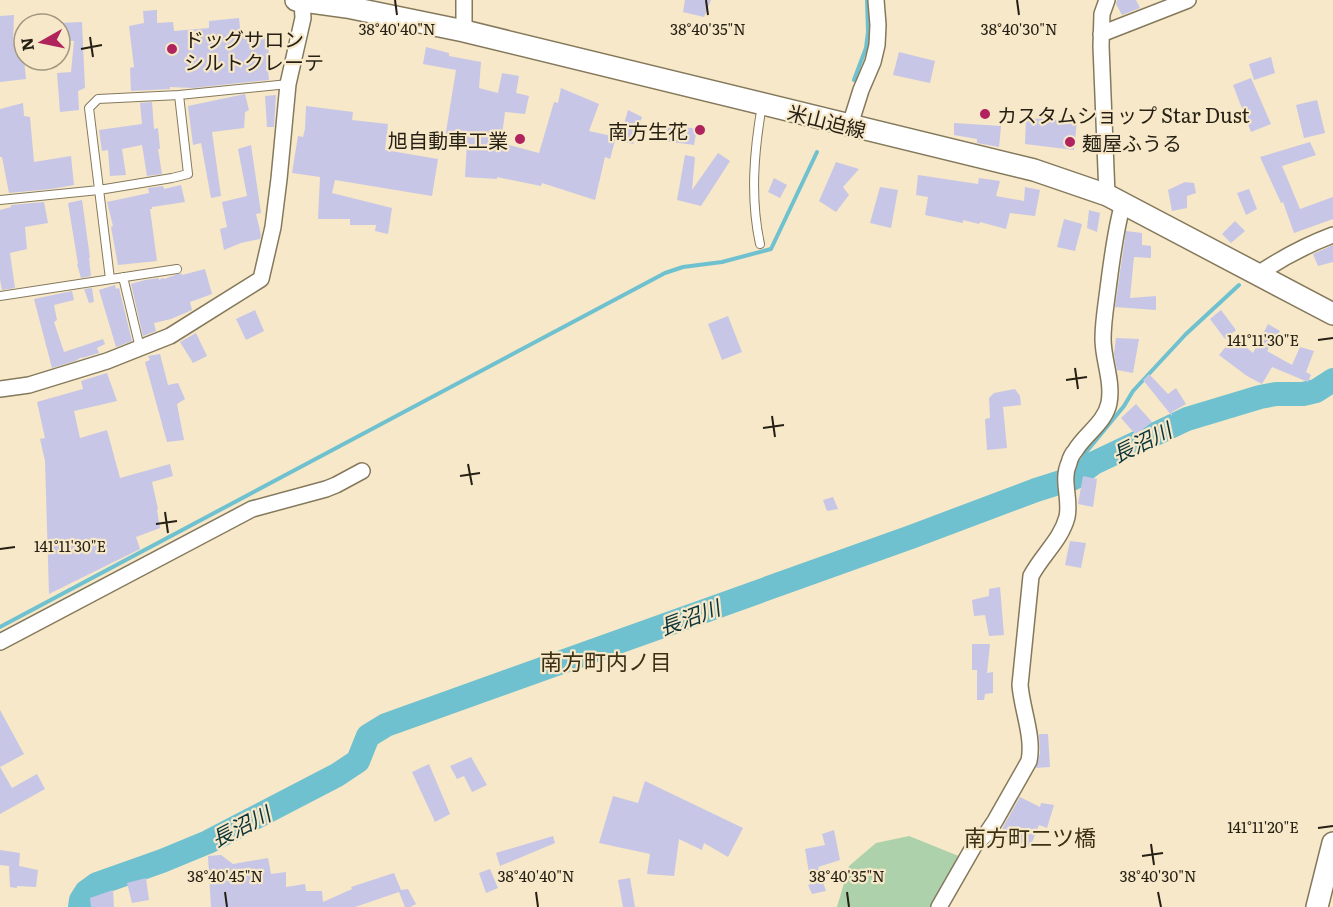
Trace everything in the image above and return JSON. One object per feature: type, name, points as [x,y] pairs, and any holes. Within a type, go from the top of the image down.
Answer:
[{"type":"main road","name":"米山迫線","points":[[296,0],[357,9],[464,31],[1034,170],[1115,199],[1333,314]]},
{"type":"main road","points":[[1317,907],[1333,843]]},
{"type":"street","points":[[0,389],[30,385],[106,361],[170,336],[261,279],[274,217],[288,84],[303,18],[302,0]]},
{"type":"street","points":[[464,0],[464,31]]},
{"type":"street","points":[[846,124],[873,62],[878,25],[876,0]]},
{"type":"street","points":[[939,907],[974,846],[995,821],[1029,761],[1032,750],[1020,685],[1032,576],[1038,564],[1056,542],[1066,518],[1069,502],[1065,471],[1074,451],[1100,423],[1109,404],[1103,327],[1116,230],[1101,46],[1102,14],[1107,0]]},
{"type":"street","points":[[1101,34],[1188,0]]},
{"type":"street","points":[[1258,274],[1297,250],[1333,235]]},
{"type":"street","points":[[0,642],[252,509],[326,489],[362,471]]},
{"type":"lane","points":[[110,279],[89,108],[98,99],[179,95],[288,84]]},
{"type":"lane","points":[[0,200],[99,190],[188,174],[179,95]]},
{"type":"lane","points":[[760,244],[755,209],[755,184],[756,141],[762,104]]},
{"type":"lane","points":[[0,296],[177,269]]},
{"type":"lane","points":[[123,277],[140,348]]},
{"type":"green space","points":[[909,836],[961,857],[933,907],[837,907],[849,866],[876,843]]},
{"type":"building","points":[[685,0],[711,0],[704,17],[683,12]]},
{"type":"building","points":[[1117,0],[1136,0],[1140,8],[1122,15],[1116,4]]},
{"type":"building","points":[[157,10],[157,23],[173,22],[174,31],[209,28],[209,21],[239,18],[241,36],[268,36],[269,80],[193,88],[170,87],[170,89],[131,91],[130,68],[134,67],[129,26],[144,23],[143,11]]},
{"type":"building","points":[[12,15],[12,72],[25,72],[26,79],[0,82],[0,16]]},
{"type":"building","points":[[72,22],[82,22],[85,88],[78,91],[79,110],[60,112],[57,73],[72,72],[74,41],[72,41]]},
{"type":"building","points":[[426,47],[449,53],[449,56],[481,62],[479,88],[498,93],[502,73],[519,76],[516,93],[529,96],[525,114],[505,112],[501,143],[539,153],[554,102],[558,103],[561,88],[599,104],[589,131],[616,137],[610,159],[605,157],[595,200],[542,183],[541,186],[497,177],[497,179],[465,177],[467,142],[445,138],[456,70],[423,64]]},
{"type":"building","points":[[899,52],[935,61],[930,83],[893,75]]},
{"type":"building","points":[[1271,57],[1275,73],[1254,80],[1249,64]]},
{"type":"building","points":[[1251,78],[1271,124],[1251,132],[1233,85]]},
{"type":"building","points":[[245,94],[249,110],[245,112],[244,128],[212,132],[221,196],[211,198],[201,143],[193,145],[188,106]]},
{"type":"building","points":[[276,95],[274,127],[267,127],[265,96]]},
{"type":"building","points":[[1317,100],[1325,133],[1304,138],[1296,105]]},
{"type":"building","points":[[152,102],[154,129],[158,128],[160,149],[158,149],[162,174],[147,176],[142,145],[122,149],[126,175],[110,176],[108,150],[102,151],[99,130],[142,124],[140,103]]},
{"type":"building","points":[[23,103],[24,116],[30,117],[34,162],[71,156],[74,185],[9,193],[2,157],[0,157],[0,109]]},
{"type":"building","points":[[306,106],[353,112],[352,120],[388,124],[385,150],[438,159],[432,196],[335,180],[332,193],[392,208],[388,234],[375,231],[376,225],[350,225],[350,219],[318,219],[320,177],[292,173],[298,136],[303,137],[305,129]]},
{"type":"building","points":[[628,110],[642,117],[633,144],[619,141]]},
{"type":"building","points":[[1026,118],[1077,121],[1074,150],[1025,144]]},
{"type":"building","points":[[954,123],[1001,126],[999,147],[977,143],[977,139],[954,135]]},
{"type":"building","points":[[665,124],[697,129],[694,145],[664,141]]},
{"type":"building","points":[[1310,142],[1316,155],[1282,166],[1300,209],[1333,197],[1333,219],[1294,233],[1283,202],[1281,203],[1260,157]]},
{"type":"building","points":[[251,145],[261,213],[256,214],[260,239],[224,250],[220,229],[227,227],[222,202],[247,196],[238,149]]},
{"type":"building","points":[[718,153],[730,161],[701,206],[677,200],[685,155],[695,157],[692,190]]},
{"type":"building","points":[[836,162],[859,169],[843,187],[849,195],[836,212],[819,201]]},
{"type":"building","points":[[918,175],[978,184],[979,178],[1000,181],[996,196],[1024,201],[1025,187],[1040,190],[1035,216],[1010,213],[1006,229],[980,222],[979,224],[963,220],[963,223],[925,215],[928,197],[916,195]]},
{"type":"building","points":[[774,178],[787,185],[780,198],[768,192]]},
{"type":"building","points":[[1185,182],[1194,183],[1196,193],[1187,196],[1187,208],[1172,211],[1168,190]]},
{"type":"building","points":[[181,185],[185,202],[150,209],[157,261],[118,265],[107,202],[149,193],[148,188],[163,186],[164,189]]},
{"type":"building","points":[[880,187],[898,190],[891,228],[870,223]]},
{"type":"building","points":[[1249,189],[1257,209],[1246,215],[1237,193]]},
{"type":"building","points":[[82,200],[91,276],[81,278],[68,203]]},
{"type":"building","points":[[44,202],[48,223],[25,227],[27,249],[10,253],[15,288],[2,290],[0,210],[11,207],[11,205]]},
{"type":"building","points":[[1089,210],[1100,213],[1097,232],[1087,228]]},
{"type":"building","points":[[1064,219],[1082,224],[1075,251],[1057,247]]},
{"type":"building","points":[[1235,221],[1245,231],[1231,243],[1222,234]]},
{"type":"building","points":[[1126,231],[1142,233],[1142,245],[1151,246],[1151,258],[1134,257],[1130,298],[1156,296],[1156,310],[1115,307]]},
{"type":"building","points":[[1333,245],[1333,262],[1318,266],[1313,254]]},
{"type":"building","points":[[205,269],[212,294],[190,302],[192,310],[154,323],[156,331],[143,336],[131,284]]},
{"type":"building","points":[[115,285],[116,289],[119,288],[132,341],[116,347],[99,290]]},
{"type":"building","points":[[92,288],[94,302],[89,303],[84,289]]},
{"type":"building","points":[[72,291],[74,300],[54,305],[57,320],[54,322],[64,352],[103,339],[105,344],[97,348],[99,353],[52,368],[34,299]]},
{"type":"building","points":[[255,310],[264,331],[246,340],[236,319]]},
{"type":"building","points":[[1221,310],[1236,330],[1225,339],[1210,319]]},
{"type":"building","points":[[728,316],[742,352],[722,360],[708,324]]},
{"type":"building","points":[[1268,324],[1280,331],[1267,351],[1292,365],[1300,347],[1314,351],[1306,372],[1311,375],[1308,382],[1272,367],[1262,384],[1219,355],[1234,337],[1253,353]]},
{"type":"building","points":[[196,333],[207,356],[193,363],[180,342]]},
{"type":"building","points":[[1116,338],[1139,339],[1133,373],[1117,370],[1114,354]]},
{"type":"building","points":[[160,354],[168,385],[178,383],[185,399],[177,404],[184,440],[167,442],[145,362],[150,360],[148,356]]},
{"type":"building","points":[[107,373],[117,401],[74,411],[80,438],[107,430],[120,478],[170,464],[173,476],[152,482],[160,528],[136,537],[140,549],[49,594],[45,461],[40,439],[45,438],[37,402],[83,389],[81,381]]},
{"type":"building","points":[[1149,374],[1168,394],[1176,388],[1186,404],[1172,412],[1172,416],[1143,380]]},
{"type":"building","points":[[1015,389],[1020,396],[1021,405],[1003,407],[1007,448],[987,450],[985,419],[990,418],[989,398],[994,393]]},
{"type":"building","points":[[1136,404],[1152,422],[1136,435],[1121,418]]},
{"type":"building","points":[[1083,476],[1097,479],[1093,507],[1078,504]]},
{"type":"building","points":[[833,497],[838,509],[827,511],[823,500]]},
{"type":"building","points":[[1070,541],[1086,543],[1081,568],[1065,565]]},
{"type":"building","points":[[1000,587],[1004,635],[989,636],[985,615],[974,616],[972,600],[989,596],[989,589]]},
{"type":"building","points":[[972,644],[990,644],[987,673],[993,672],[993,693],[985,694],[984,700],[977,700],[977,670],[972,670]]},
{"type":"building","points":[[0,710],[24,754],[0,767]]},
{"type":"building","points":[[1039,734],[1048,734],[1050,767],[1036,768],[1040,753]]},
{"type":"building","points":[[471,757],[487,785],[472,792],[464,776],[457,779],[450,766]]},
{"type":"building","points":[[429,764],[450,814],[435,822],[412,772]]},
{"type":"building","points":[[0,767],[12,788],[37,774],[45,789],[0,814]]},
{"type":"building","points":[[645,781],[743,828],[728,857],[704,843],[702,850],[679,839],[674,876],[647,874],[650,854],[599,843],[613,796],[638,803]]},
{"type":"building","points":[[1020,797],[1040,807],[1041,803],[1054,805],[1047,828],[1039,825],[1030,847],[1001,834]]},
{"type":"building","points":[[834,830],[840,860],[818,867],[826,891],[812,894],[808,885],[811,884],[805,849],[825,845],[822,834]]},
{"type":"building","points":[[553,836],[555,843],[500,866],[496,853]]},
{"type":"building","points":[[0,850],[20,853],[19,866],[38,870],[36,887],[10,887],[9,866],[0,865]]},
{"type":"building","points":[[221,855],[233,864],[268,858],[271,874],[286,872],[286,887],[305,884],[306,891],[322,891],[323,902],[352,889],[351,887],[394,873],[401,890],[408,889],[416,904],[405,907],[399,892],[355,907],[211,907],[208,856]]},
{"type":"building","points":[[490,869],[498,888],[486,893],[479,873]]},
{"type":"building","points":[[146,878],[149,900],[132,903],[127,883]]},
{"type":"building","points":[[630,878],[635,907],[623,907],[618,880]]},
{"type":"building","points":[[113,890],[114,907],[91,907],[90,898]]},
{"type":"waterway","points":[[854,80],[866,48],[867,0]]},
{"type":"waterway","points":[[0,627],[665,273],[683,267],[722,262],[771,249],[817,152]]},
{"type":"waterway","points":[[1074,478],[1087,451],[1124,406],[1133,391],[1186,334],[1239,285]]},
{"type":"waterway","name":"長沼川","points":[[80,907],[86,892],[97,884],[208,842],[337,775],[358,761],[368,736],[386,725],[1074,478],[1094,463],[1187,419],[1260,397],[1316,391],[1333,380]]},
{"type":"place","name":"ドッグサロン シルトクレーテ","points":[[172,49]]},
{"type":"place","name":"カスタムショップ Star Dust","points":[[985,114]]},
{"type":"place","name":"南方生花","points":[[700,130]]},
{"type":"place","name":"旭自動車工業","points":[[520,139]]},
{"type":"place","name":"麺屋ふうる","points":[[1070,142]]},
{"type":"district","name":"南方町内ノ目","points":[[606,660]]},
{"type":"district","name":"南方町二ツ橋","points":[[1030,836]]}]
